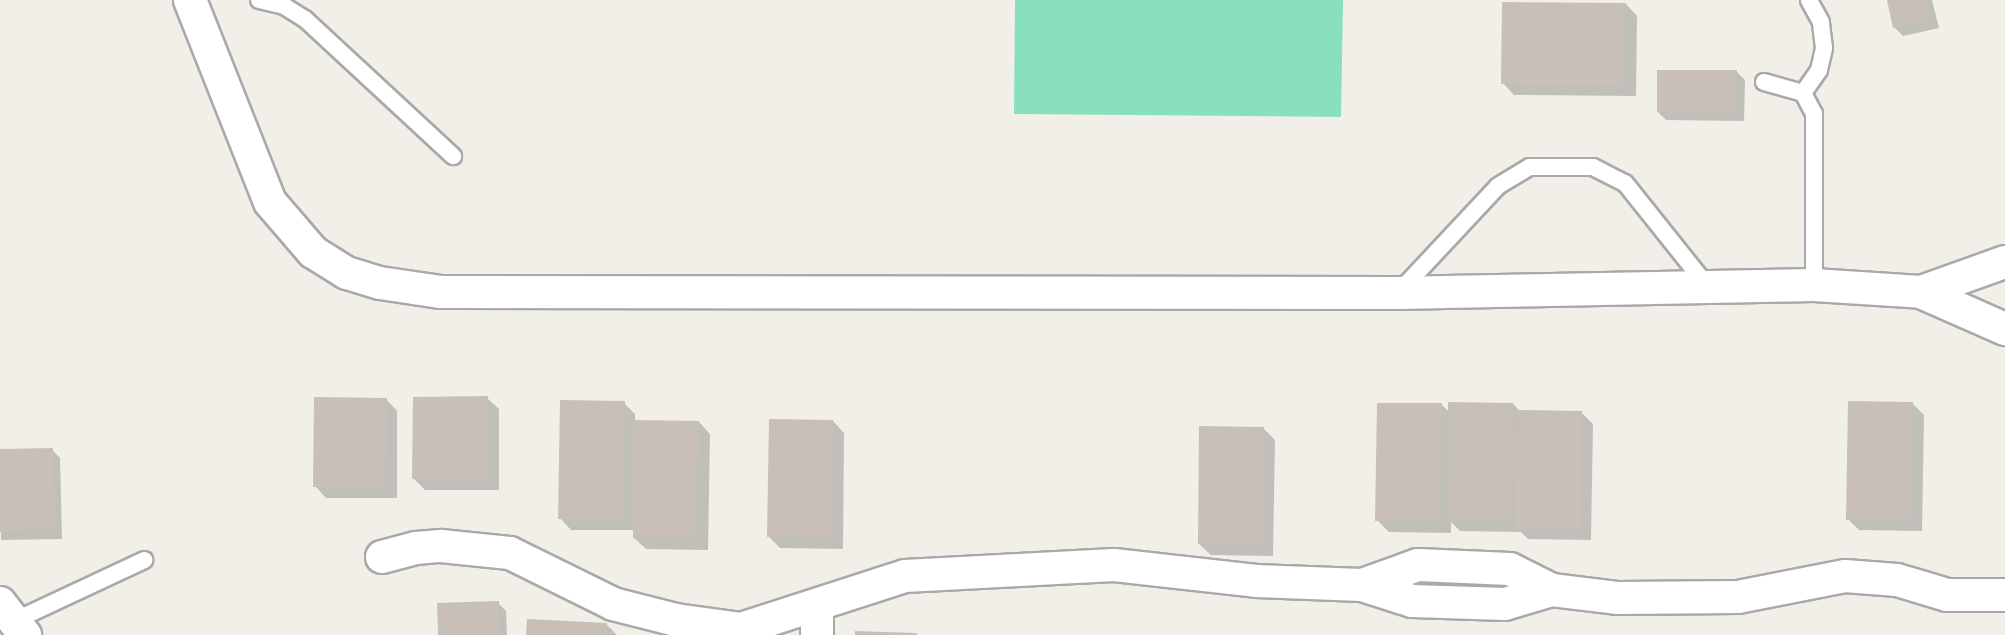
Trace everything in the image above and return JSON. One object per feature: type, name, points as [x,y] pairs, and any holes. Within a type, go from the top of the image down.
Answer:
[{"type":"street","points":[[190,0],[270,202],[313,252],[347,273],[380,283],[441,292],[1398,293],[1814,285],[1921,292],[2005,327]]},
{"type":"street","points":[[1921,292],[2005,263]]},
{"type":"street","points":[[382,557],[416,548],[441,546],[510,553],[613,604],[676,620],[741,629],[817,620],[905,576],[1114,565],[1256,581],[1362,585],[1418,565],[1510,569],[1551,590],[1617,598],[1738,597],[1845,576],[1897,580],[1947,595],[2005,595]]},
{"type":"lane","points":[[259,0],[284,6],[305,19],[453,156]]},
{"type":"lane","points":[[1803,93],[1820,70],[1824,48],[1821,22],[1809,0]]},
{"type":"lane","points":[[1764,82],[1803,93],[1814,114],[1814,285]]},
{"type":"lane","points":[[1398,293],[1498,186],[1530,167],[1593,167],[1625,183],[1708,286]]},
{"type":"lane","points":[[14,624],[144,560]]},
{"type":"green space","points":[[1015,0],[1343,0],[1341,117],[1014,114]]},
{"type":"building","points":[[1887,0],[1927,0],[1931,20],[1893,28]]},
{"type":"building","points":[[1502,2],[1626,3],[1625,85],[1501,84]]},
{"type":"building","points":[[1657,70],[1737,70],[1736,113],[1657,112]]},
{"type":"building","points":[[488,396],[488,479],[412,479],[413,397]]},
{"type":"building","points":[[314,397],[387,398],[386,487],[313,487]]},
{"type":"building","points":[[560,400],[625,401],[623,519],[558,519]]},
{"type":"building","points":[[1848,401],[1913,402],[1911,520],[1846,520]]},
{"type":"building","points":[[1448,402],[1513,403],[1512,521],[1447,520]]},
{"type":"building","points":[[1377,403],[1442,403],[1440,522],[1375,521]]},
{"type":"building","points":[[1517,410],[1582,411],[1580,529],[1515,528]]},
{"type":"building","points":[[769,419],[833,420],[832,539],[767,537]]},
{"type":"building","points":[[634,420],[699,421],[697,539],[633,538]]},
{"type":"building","points":[[1199,426],[1264,427],[1262,545],[1198,544]]},
{"type":"building","points":[[53,448],[55,531],[0,532],[0,449]]},
{"type":"building","points":[[499,601],[500,635],[438,635],[437,603]]},
{"type":"building","points":[[527,619],[607,623],[606,635],[526,635]]},
{"type":"building","points":[[855,631],[917,633],[917,635],[855,635]]}]
